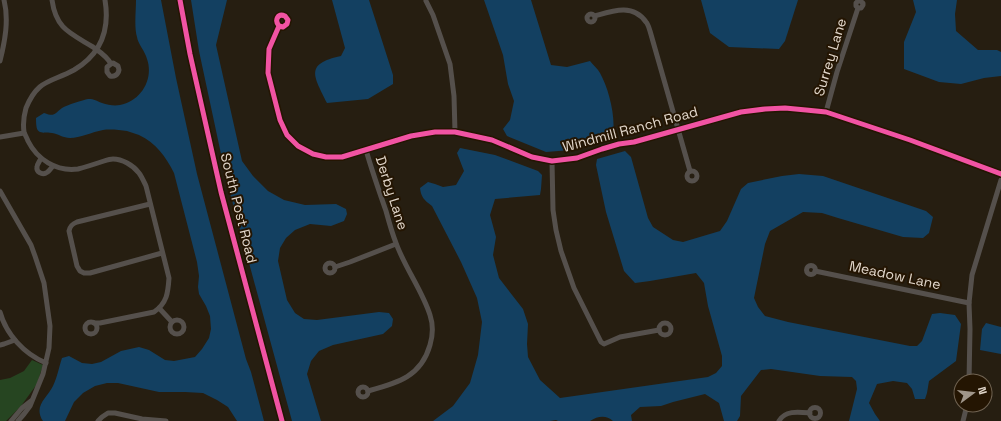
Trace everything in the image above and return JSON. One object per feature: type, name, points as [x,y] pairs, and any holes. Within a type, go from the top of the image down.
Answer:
[{"type":"street","points":[[0,61],[2,49],[6,39],[4,0]]},
{"type":"street","points":[[52,0],[56,15],[66,31],[108,58],[111,64]]},
{"type":"street","points":[[94,323],[154,312],[160,308],[168,294],[169,278],[146,186],[139,173],[132,166],[122,161],[112,159],[76,169],[52,166],[37,155],[30,145],[24,133],[24,123],[25,113],[33,94],[47,82],[74,70],[86,62],[96,50],[106,26],[107,17],[105,0]]},
{"type":"street","name":"South Post Road","points":[[180,0],[190,54],[221,192],[282,421]]},
{"type":"street","points":[[420,0],[426,0],[433,15],[450,64],[454,96],[455,132]]},
{"type":"street","name":"Surrey Lane","points":[[826,112],[837,72],[858,8]]},
{"type":"street","points":[[595,16],[613,10],[623,10],[638,14],[646,22],[650,31],[690,172]]},
{"type":"street","name":"Windmill Ranch Road","points":[[279,26],[269,49],[268,73],[280,120],[287,135],[298,146],[313,154],[326,157],[342,158],[411,136],[434,132],[455,132],[492,140],[532,157],[552,161],[577,158],[619,144],[634,142],[741,112],[785,108],[826,112],[910,140],[1001,174]]},
{"type":"street","points":[[0,137],[24,133]]},
{"type":"street","name":"Derby Lane","points":[[366,150],[396,244],[424,300],[433,328],[427,355],[422,363],[412,373],[399,382],[368,391]]},
{"type":"street","points":[[41,158],[37,166],[38,172],[45,174],[52,166]]},
{"type":"street","points":[[552,161],[553,210],[561,251],[574,288],[601,342],[604,344],[630,334],[659,330]]},
{"type":"street","points":[[969,373],[972,275],[1001,180]]},
{"type":"street","points":[[0,191],[31,245],[40,268],[44,283],[50,326],[49,348],[39,385],[30,406],[18,421]]},
{"type":"street","points":[[150,204],[77,222],[73,224],[68,231],[77,266],[80,271],[84,273],[90,273],[162,253]]},
{"type":"street","name":"Derby Lane","points":[[335,267],[396,244]]},
{"type":"street","name":"Meadow Lane","points":[[815,271],[970,303]]},
{"type":"street","points":[[160,308],[172,322]]},
{"type":"street","points":[[0,314],[7,329],[15,340],[33,357],[46,363]]},
{"type":"street","points":[[0,345],[15,340]]},
{"type":"street","points":[[11,421],[22,408],[32,400]]},
{"type":"street","points":[[779,421],[787,414],[795,412],[810,413]]},
{"type":"street","points":[[98,421],[108,414],[114,413],[142,419],[166,421]]},
{"type":"green space","points":[[32,360],[43,365],[37,384],[21,406],[6,421],[0,421],[0,380],[10,378],[24,371]]},
{"type":"water","points":[[136,0],[161,0],[197,174],[264,421],[237,421],[228,407],[203,393],[159,392],[118,383],[107,383],[95,386],[83,393],[74,402],[65,421],[43,421],[40,416],[40,406],[54,383],[62,358],[69,356],[82,363],[92,364],[101,362],[121,351],[139,347],[149,350],[165,360],[174,361],[195,357],[209,338],[211,329],[210,316],[199,294],[197,262],[174,173],[168,161],[160,151],[145,138],[127,131],[103,130],[70,138],[52,133],[39,132],[37,127],[36,118],[44,113],[50,115],[54,114],[62,108],[75,103],[90,99],[109,105],[120,105],[127,103],[140,94],[147,81],[149,67],[136,33]]},
{"type":"water","points":[[191,0],[227,0],[216,45],[242,161],[253,176],[268,191],[284,200],[305,205],[336,204],[346,209],[347,214],[344,221],[331,226],[310,224],[295,230],[286,238],[280,248],[278,261],[287,300],[295,313],[304,319],[317,320],[379,312],[389,313],[393,319],[392,326],[383,334],[333,345],[319,351],[311,361],[307,374],[321,421],[292,421],[227,182],[199,51]]},
{"type":"water","points":[[332,0],[369,0],[393,75],[393,84],[368,99],[327,103],[318,85],[315,72],[317,67],[329,59],[341,56],[345,48]]},
{"type":"water","points":[[484,0],[531,0],[551,65],[567,67],[590,61],[600,73],[609,96],[614,122],[612,138],[571,150],[546,152],[507,136],[503,129],[510,120],[514,101],[508,84],[503,55]]},
{"type":"water","points":[[701,0],[798,0],[785,41],[779,49],[729,47],[710,33]]},
{"type":"water","points":[[913,0],[957,0],[955,14],[956,31],[978,50],[997,50],[1001,52],[1001,76],[984,78],[961,84],[939,82],[904,69],[904,42],[916,12]]},
{"type":"water","points":[[460,148],[495,155],[538,171],[542,175],[540,195],[495,199],[490,215],[496,237],[493,255],[499,278],[523,309],[528,324],[528,357],[540,380],[560,398],[708,377],[716,373],[722,366],[722,356],[708,306],[704,283],[696,273],[635,283],[624,271],[606,212],[596,165],[597,159],[625,151],[631,157],[648,218],[653,227],[673,240],[683,242],[720,231],[727,221],[741,189],[748,183],[782,176],[799,174],[823,176],[926,211],[933,217],[929,233],[923,238],[903,237],[822,213],[803,212],[770,231],[765,244],[754,298],[758,307],[765,316],[788,322],[910,346],[917,346],[922,341],[932,314],[940,313],[955,315],[961,324],[956,361],[929,381],[925,399],[915,399],[912,389],[907,383],[893,381],[877,384],[869,403],[880,421],[849,421],[857,389],[856,381],[852,377],[820,376],[771,369],[761,370],[741,396],[740,416],[737,421],[724,421],[719,403],[705,394],[661,406],[640,407],[631,415],[632,421],[613,421],[602,417],[590,421],[433,421],[453,406],[470,383],[478,355],[482,322],[477,298],[461,262],[432,206],[422,196],[420,188],[428,182],[443,187],[456,185],[464,171],[457,153]]},
{"type":"water","points":[[986,323],[1001,327],[1001,354],[980,350],[982,329]]},
{"type":"cycle path","points":[[180,0],[190,54],[221,192],[282,421]]},
{"type":"cycle path","points":[[279,26],[283,27],[287,24],[288,20],[283,15],[280,15],[277,19],[279,26],[269,49],[268,73],[280,120],[287,135],[298,146],[313,154],[326,157],[342,157],[411,136],[435,132],[455,132],[492,140],[532,157],[552,161],[577,158],[619,144],[634,142],[741,112],[785,108],[826,112],[910,140],[1001,174]]}]
